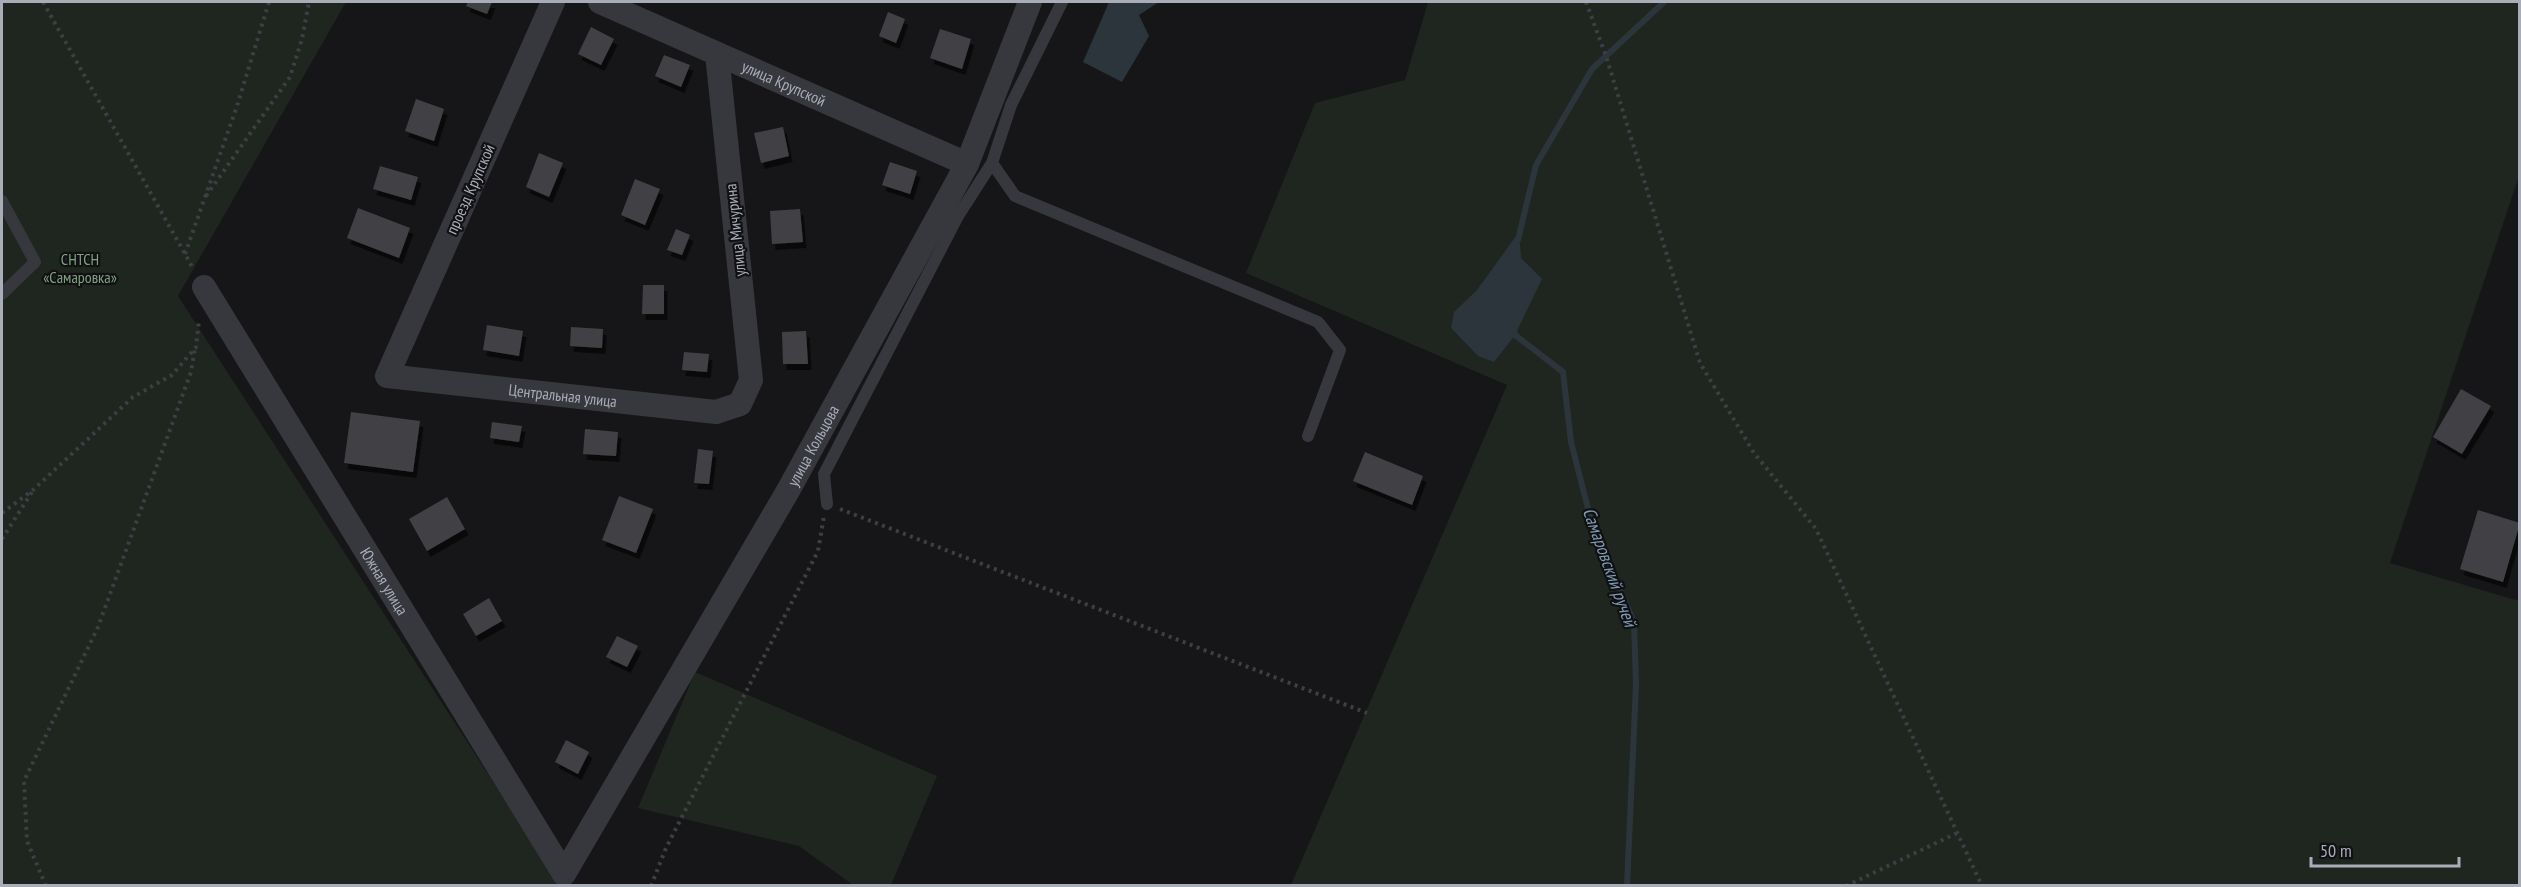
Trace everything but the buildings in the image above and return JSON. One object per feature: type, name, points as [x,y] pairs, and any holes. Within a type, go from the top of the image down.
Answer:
[{"type":"street","name":"проезд Крупской","points":[[387,376],[553,2]]},
{"type":"street","name":"улица Крупской","points":[[600,2],[967,164]]},
{"type":"street","name":"улица Кольцова","points":[[564,874],[789,489],[967,164],[1030,2]]},
{"type":"street","name":"улица Мичурина","points":[[717,54],[751,380],[740,404]]},
{"type":"street","name":"Южная улица","points":[[204,287],[564,874]]},
{"type":"street","name":"Центральная улица","points":[[387,376],[716,412],[740,404]]},
{"type":"lane","points":[[826,504],[824,474],[958,216],[992,163],[1011,105],[1062,2]]},
{"type":"lane","points":[[992,163],[1015,196],[1318,322],[1340,350],[1308,436]]},
{"type":"lane","points":[[2,201],[35,262],[2,294]]},
{"type":"path","points":[[43,2],[204,287],[191,372],[98,627],[24,781],[27,841],[46,885]]},
{"type":"path","points":[[185,255],[237,106],[268,2]]},
{"type":"path","points":[[202,201],[290,77],[302,39],[309,2]]},
{"type":"path","points":[[1586,2],[1606,56],[1700,363],[1754,453],[1816,529],[1982,885]]},
{"type":"path","points":[[2,513],[33,490],[133,397],[172,375],[196,347]]},
{"type":"path","points":[[2,539],[33,490]]},
{"type":"path","points":[[651,885],[666,848],[818,551],[826,504],[1367,713]]},
{"type":"path","points":[[1846,885],[1957,833]]},
{"type":"green space","name":"СНТСН «Самаровка»","points":[[2,2],[346,2],[178,296],[560,885],[2,885]]},
{"type":"green space","points":[[1428,2],[2519,2],[2519,176],[2390,563],[2519,601],[2519,885],[1291,885],[1507,385],[1246,273],[1315,103],[1405,80]]},
{"type":"green space","points":[[695,672],[937,776],[891,885],[853,885],[799,846],[638,808]]},
{"type":"shaded area","points":[[1109,2],[1159,2],[1139,15],[1149,36],[1122,82],[1083,62]]},
{"type":"shaded area","points":[[1519,232],[1521,258],[1542,279],[1515,335],[1494,362],[1478,356],[1451,328],[1454,312],[1477,290]]},
{"type":"waterway","name":"Самаровский ручей","points":[[1518,240],[1536,165],[1592,69],[1664,2]]},
{"type":"waterway","name":"Самаровский ручей","points":[[1514,329],[1515,335],[1563,372],[1571,442],[1594,532],[1634,622],[1636,684],[1627,886]]}]
